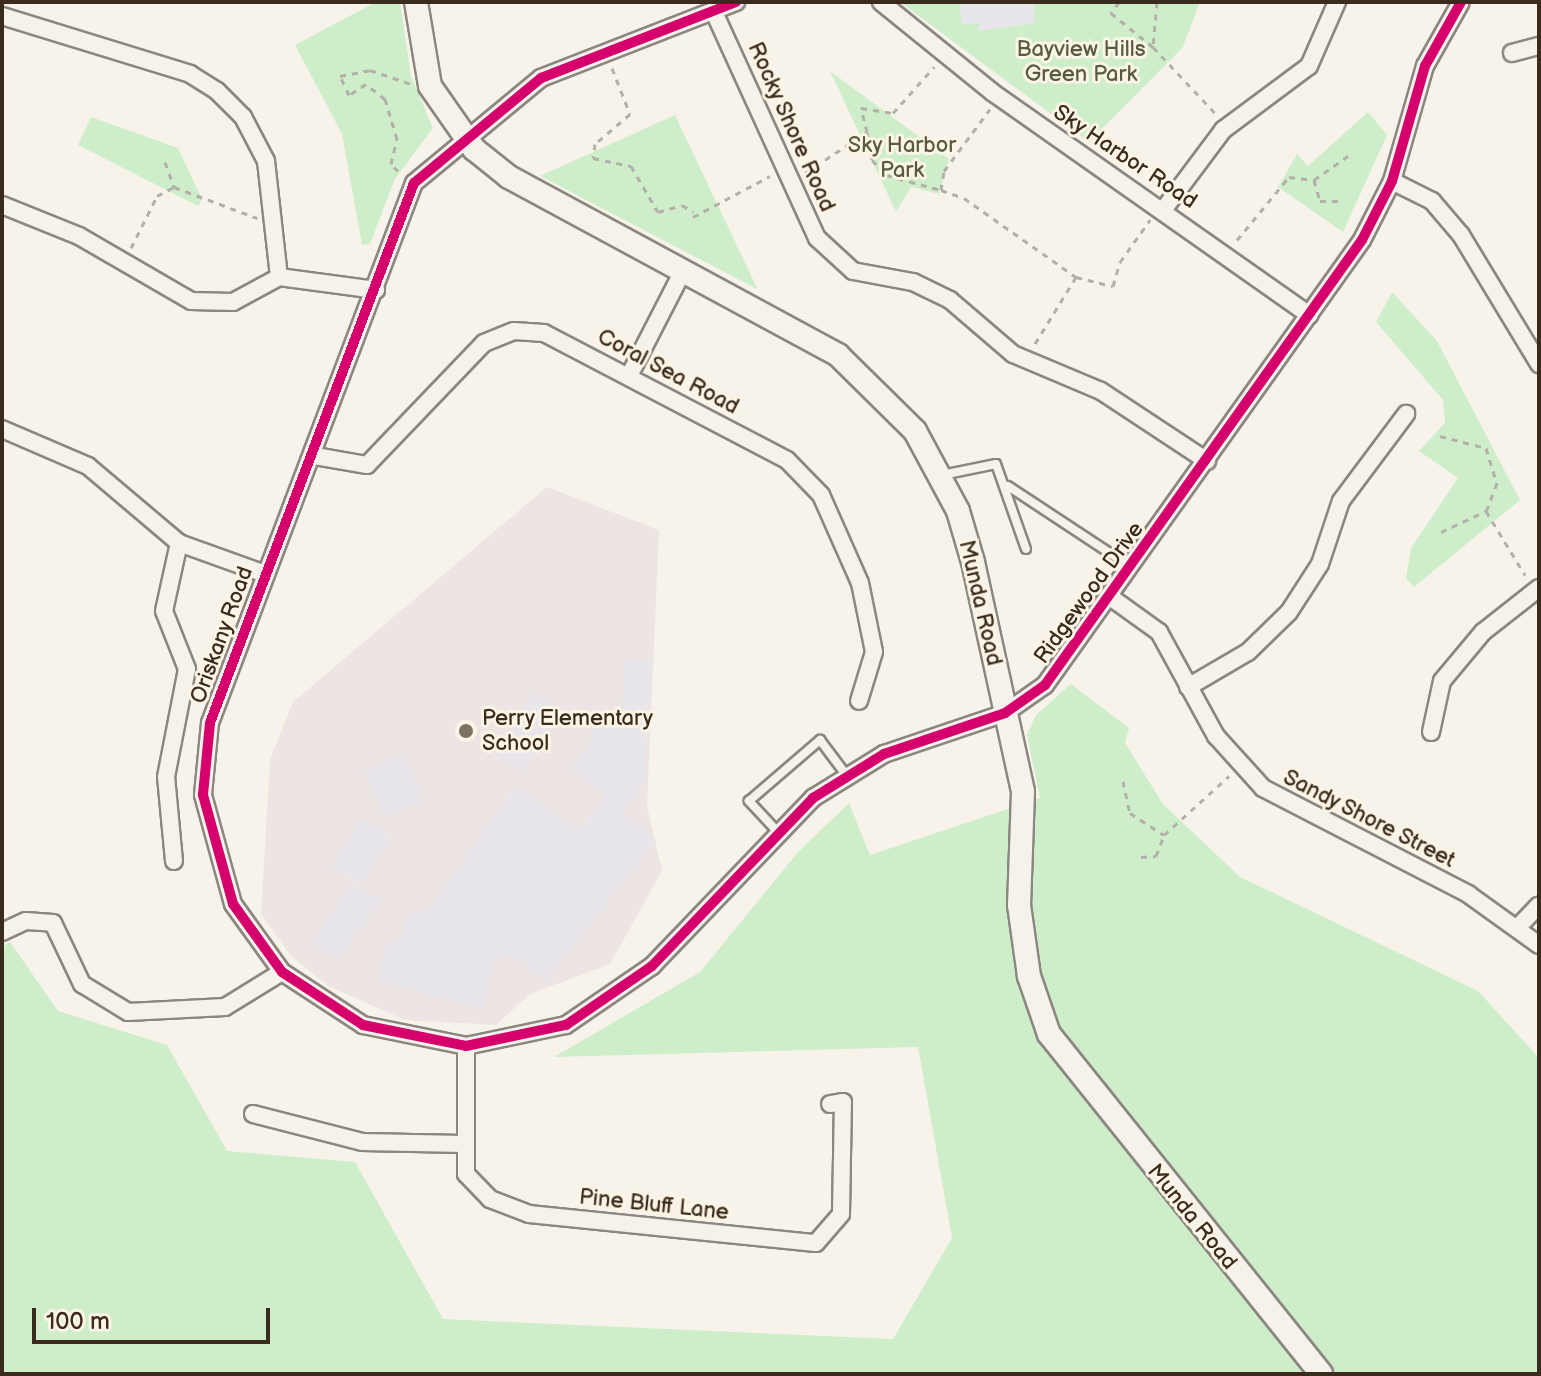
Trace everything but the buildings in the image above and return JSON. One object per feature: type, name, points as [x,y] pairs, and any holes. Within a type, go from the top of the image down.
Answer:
[{"type":"street","name":"Munda Road","points":[[416,2],[430,86],[464,136],[509,177],[838,355],[915,431],[941,475],[973,562],[1023,792],[1019,905],[1029,976],[1049,1034],[1321,1374]]},
{"type":"street","points":[[464,136],[566,65],[736,2]]},
{"type":"street","name":"Sky Harbor Road","points":[[881,2],[992,92],[1164,209],[1309,315]]},
{"type":"street","points":[[1164,209],[1223,130],[1309,66],[1337,2]]},
{"type":"street","name":"Ridgewood Drive","points":[[466,1046],[512,1041],[597,1009],[652,966],[776,830],[847,776],[884,754],[1005,713],[1045,685],[1113,599],[1309,315],[1392,181],[1425,66],[1461,2]]},
{"type":"street","name":"Rocky Shore Road","points":[[714,12],[817,238],[844,263],[950,300],[1013,354],[1101,391],[1207,461]]},
{"type":"street","points":[[2,16],[190,74],[217,91],[243,117],[266,161],[279,277]]},
{"type":"street","points":[[1512,53],[1539,46]]},
{"type":"street","name":"Oriskany Road","points":[[464,136],[414,183],[315,456],[265,574],[210,723],[203,795],[227,892],[282,972],[363,1025],[466,1046]]},
{"type":"street","points":[[1392,181],[1432,201],[1461,235],[1539,364]]},
{"type":"street","points":[[2,205],[79,236],[191,301],[233,302],[279,277],[376,290]]},
{"type":"street","points":[[629,376],[683,271]]},
{"type":"street","name":"Coral Sea Road","points":[[315,456],[367,465],[484,343],[514,331],[544,333],[787,460],[821,495],[860,583],[874,652],[859,701]]},
{"type":"street","points":[[1188,687],[1239,659],[1289,612],[1320,564],[1341,501],[1406,414]]},
{"type":"street","points":[[2,429],[88,466],[179,543],[265,574]]},
{"type":"street","points":[[174,861],[166,777],[187,669],[164,611],[179,543]]},
{"type":"street","points":[[1431,732],[1442,681],[1483,632],[1539,588]]},
{"type":"street","name":"Sandy Shore Street","points":[[1113,599],[1159,632],[1224,746],[1282,803],[1468,894],[1539,945]]},
{"type":"street","points":[[1518,927],[1539,905]]},
{"type":"street","points":[[2,932],[26,921],[53,923],[82,984],[128,1012],[225,1007],[282,972]]},
{"type":"street","name":"Pine Bluff Lane","points":[[466,1046],[464,1144],[473,1183],[515,1211],[816,1243],[841,1214],[843,1102],[830,1104]]},
{"type":"street","points":[[253,1114],[362,1142],[464,1144]]},
{"type":"lane","points":[[941,475],[996,464],[1008,486],[1026,549]]},
{"type":"lane","points":[[1008,486],[1133,568]]},
{"type":"lane","points":[[776,830],[749,801],[820,740],[847,776]]},
{"type":"path","points":[[1119,2],[1111,13],[1153,47],[1224,123]]},
{"type":"path","points":[[1153,47],[1157,2]]},
{"type":"path","points":[[610,63],[630,114],[595,144],[593,158],[631,166],[658,212],[682,205],[693,214],[774,174]]},
{"type":"path","points":[[934,67],[893,113],[861,108],[872,160],[886,175],[964,198],[1076,277],[1113,286],[1120,262],[1150,220]]},
{"type":"path","points":[[398,171],[391,164],[397,139],[385,99],[366,84],[349,95],[340,76],[370,70],[411,84]]},
{"type":"path","points":[[941,190],[944,171],[990,109]]},
{"type":"path","points":[[805,173],[867,132]]},
{"type":"path","points":[[1314,180],[1348,156]]},
{"type":"path","points":[[165,162],[174,187]]},
{"type":"path","points":[[1237,240],[1289,177],[1298,172],[1314,180],[1320,201],[1341,201]]},
{"type":"path","points":[[131,248],[157,196],[174,187],[257,218]]},
{"type":"path","points":[[1033,347],[1076,277]]},
{"type":"path","points":[[1440,436],[1486,448],[1497,483],[1486,511],[1441,532]]},
{"type":"path","points":[[1486,511],[1525,575]]},
{"type":"path","points":[[1141,857],[1156,856],[1164,835],[1229,776]]},
{"type":"path","points":[[1123,781],[1130,813],[1164,835]]},
{"type":"shaded area","name":"Perry Elementary School","points":[[547,487],[659,530],[647,806],[662,871],[610,964],[530,994],[496,1025],[405,1020],[328,986],[290,955],[261,914],[270,760],[293,702]]},
{"type":"green space","points":[[376,2],[400,2],[411,76],[433,128],[395,179],[370,244],[362,245],[342,134],[295,45]]},
{"type":"green space","name":"Bayview Hills Green Park","points":[[900,2],[1200,2],[1183,47],[1089,142]]},
{"type":"green space","name":"Sky Harbor Park","points":[[830,71],[949,159],[939,194],[911,187],[896,212]]},
{"type":"green space","points":[[1368,112],[1387,135],[1343,232],[1278,187],[1297,154],[1308,166]]},
{"type":"green space","points":[[675,115],[757,288],[757,289],[540,176]]},
{"type":"green space","points":[[91,117],[178,148],[202,199],[198,206],[78,145]]},
{"type":"green space","points":[[1392,292],[1437,341],[1520,500],[1414,587],[1406,578],[1411,548],[1458,478],[1419,451],[1445,423],[1443,400],[1376,322]]},
{"type":"green space","points":[[1071,684],[1129,728],[1125,743],[1163,804],[1240,877],[1478,991],[1539,1058],[1539,1374],[2,1374],[2,947],[10,942],[58,1011],[167,1045],[227,1151],[355,1162],[443,1319],[893,1339],[952,1238],[918,1047],[554,1057],[700,972],[798,852],[849,803],[870,855],[1040,798],[1027,735],[1036,715]]},
{"type":"cycle path","points":[[736,2],[541,78],[414,183],[210,723],[203,795],[233,904],[282,972],[363,1025],[466,1046],[566,1025],[652,966],[813,798],[884,754],[1005,713],[1045,685],[1362,240],[1392,181],[1425,66],[1461,2]]},
{"type":"place","name":"Perry Elementary School","points":[[466,731]]}]
